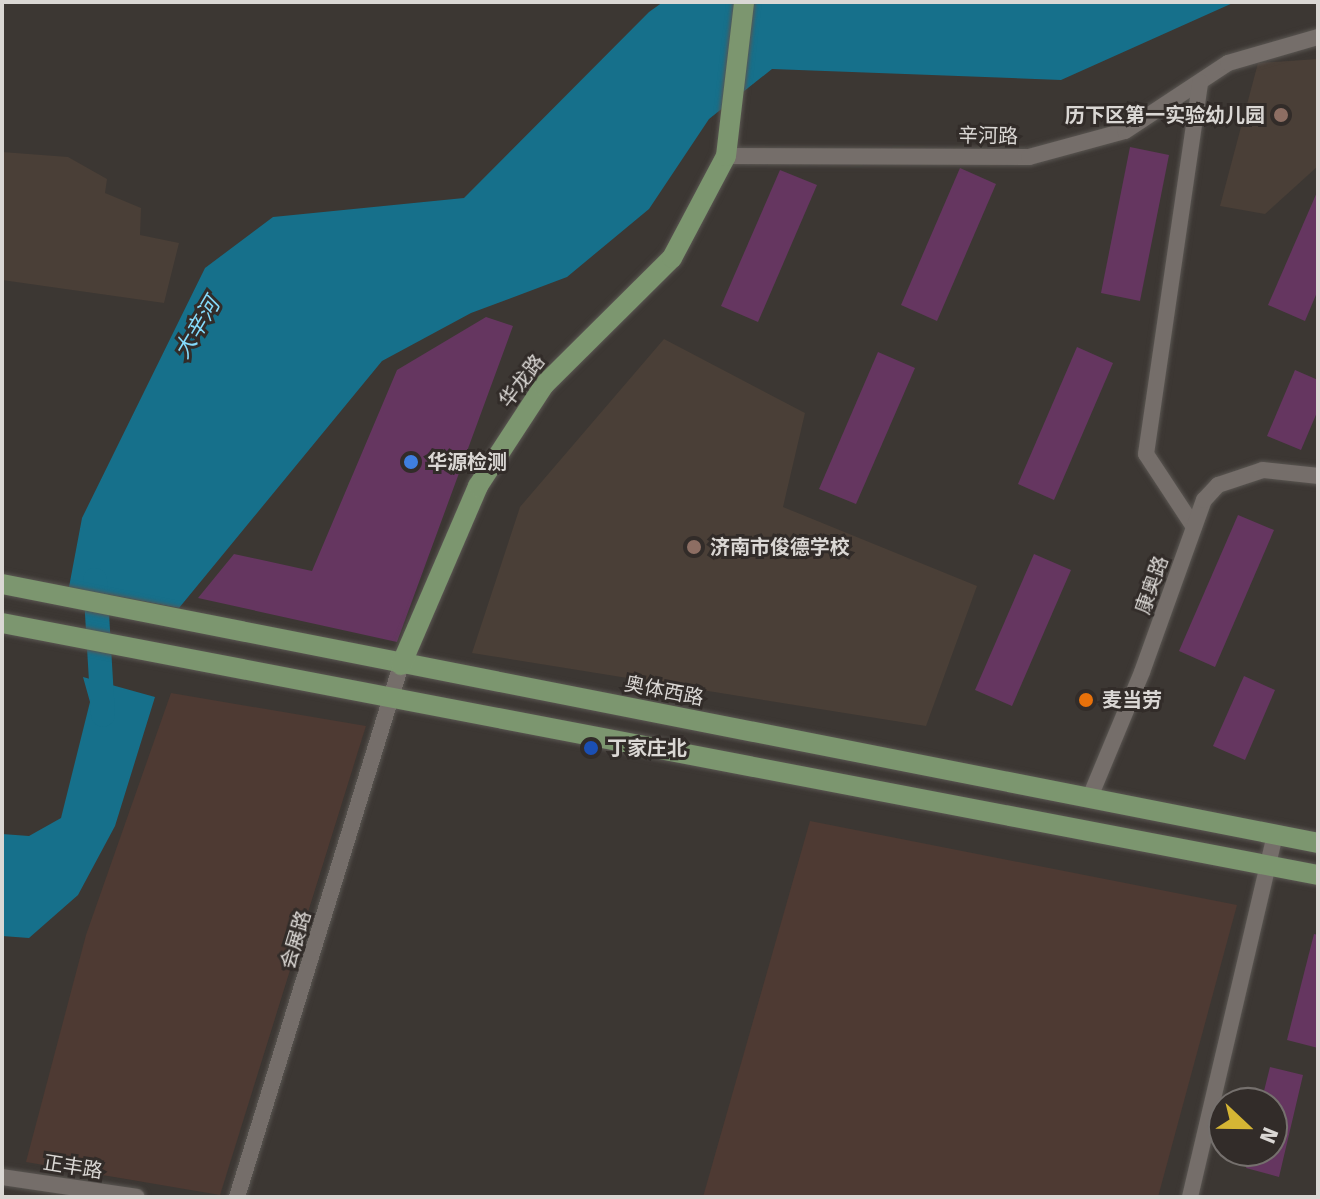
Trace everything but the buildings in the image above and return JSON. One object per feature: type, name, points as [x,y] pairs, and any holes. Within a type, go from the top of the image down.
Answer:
[{"type":"main road","points":[[726,156],[744,2]]},
{"type":"main road","name":"华龙路","points":[[401,665],[478,486],[544,385],[672,258],[726,156]]},
{"type":"main road","name":"奥体西路","points":[[2,584],[401,665],[1318,843]]},
{"type":"main road","points":[[2,623],[394,695],[1318,875]]},
{"type":"street","name":"辛河路","points":[[726,156],[1029,157],[1125,131],[1228,63],[1318,37]]},
{"type":"street","points":[[1194,527],[1146,454],[1200,82]]},
{"type":"street","name":"康奥路","points":[[1090,797],[1142,672],[1204,500],[1218,485],[1263,470],[1318,476]]},
{"type":"street","points":[[394,695],[401,665]]},
{"type":"street","name":"会展路","points":[[237,1197],[394,695]]},
{"type":"street","points":[[1190,1197],[1275,834]]},
{"type":"street","name":"正丰路","points":[[2,1177],[137,1197]]},
{"type":"shaded area","name":"历下区第一实验幼儿园","points":[[1318,59],[1318,166],[1265,214],[1220,206],[1258,63]]},
{"type":"shaded area","points":[[2,152],[68,157],[107,179],[105,193],[141,208],[140,235],[179,243],[164,303],[2,280]]},
{"type":"shaded area","name":"济南市俊德学校","points":[[664,339],[805,413],[783,507],[977,586],[926,726],[472,653],[520,507]]},
{"type":"shaded area","points":[[171,693],[366,726],[220,1195],[26,1162],[86,935]]},
{"type":"shaded area","points":[[810,821],[1237,905],[1158,1197],[703,1197]]},
{"type":"water","points":[[663,2],[1235,2],[1061,80],[772,69],[709,119],[649,209],[567,277],[471,313],[382,361],[179,608],[69,587],[82,518],[205,268],[273,217],[464,198],[649,12]]},
{"type":"water","points":[[83,677],[155,697],[115,826],[78,895],[29,938],[2,936],[2,834],[29,836],[61,818],[90,702]]},
{"type":"waterway","name":"大辛河","points":[[95,580],[103,715]]},
{"type":"place","name":"历下区第一实验幼儿园","points":[[1281,115]]},
{"type":"place","name":"华源检测","points":[[411,462]]},
{"type":"place","name":"济南市俊德学校","points":[[694,547]]},
{"type":"place","name":"麦当劳","points":[[1086,700]]},
{"type":"place","name":"丁家庄北","points":[[591,748]]}]
